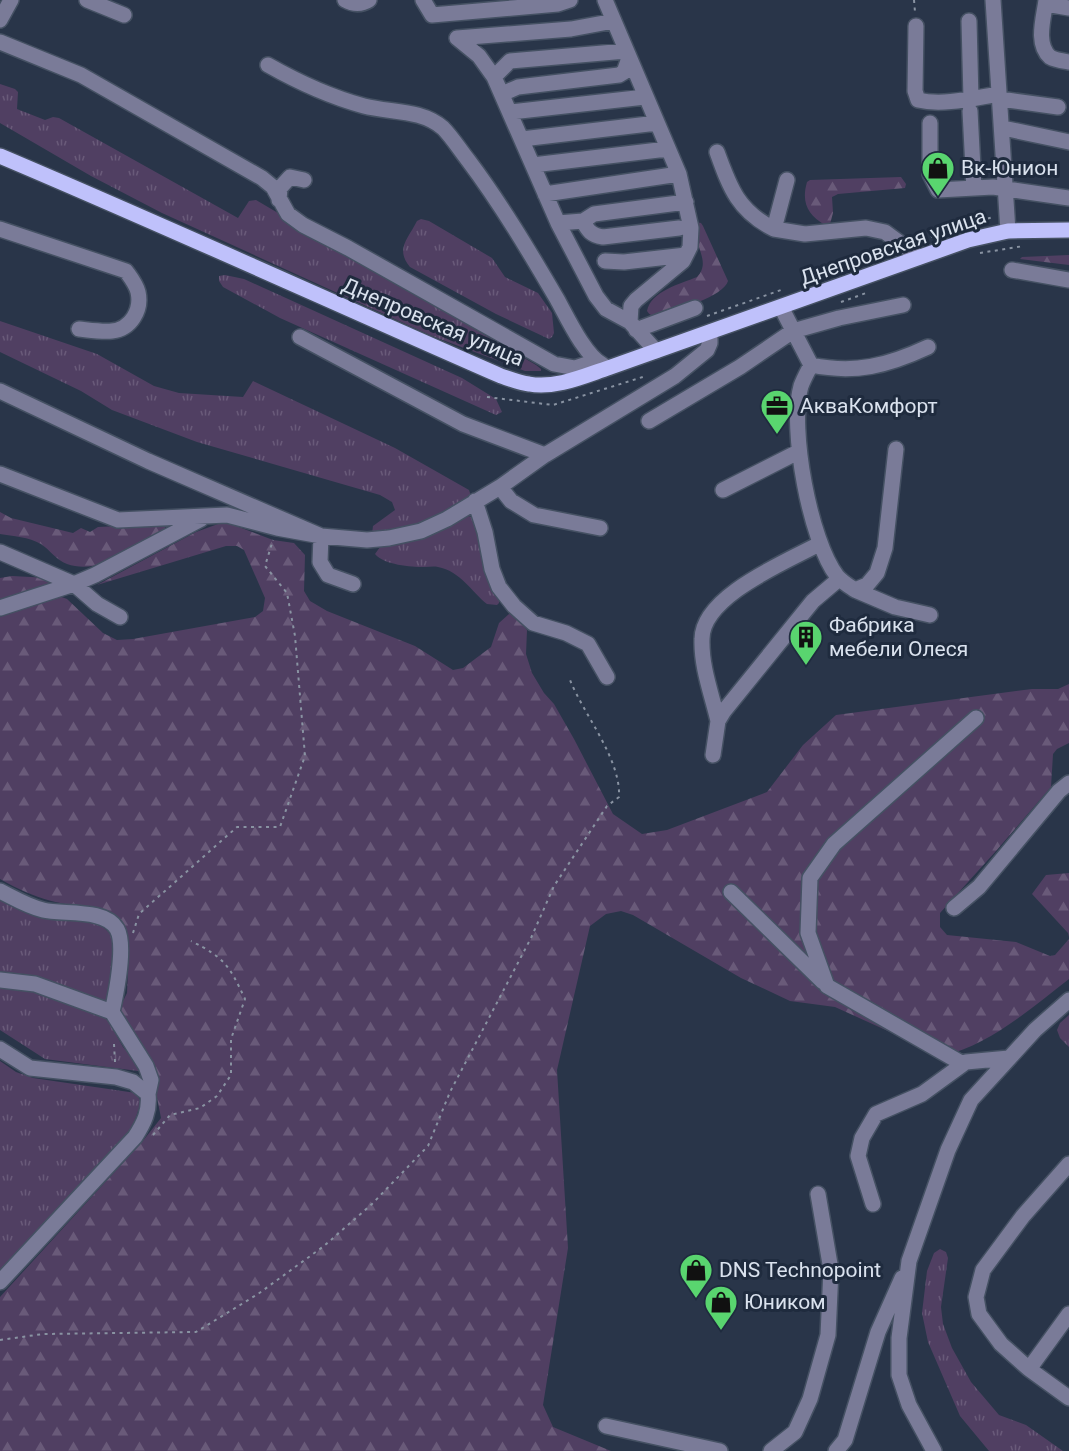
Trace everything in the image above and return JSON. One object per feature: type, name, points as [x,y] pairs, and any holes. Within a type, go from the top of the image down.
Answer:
[{"type":"main road","name":"Днепровская улица","points":[[0,156],[167,227],[501,376],[539,385],[558,383],[602,364],[656,351],[968,240],[1008,231],[1069,230]]},
{"type":"lane","points":[[0,20],[11,0]]},
{"type":"lane","points":[[87,0],[124,15]]},
{"type":"lane","points":[[345,0],[362,4],[369,0]]},
{"type":"lane","points":[[425,1],[432,15],[558,4],[570,0]]},
{"type":"lane","points":[[605,0],[679,174],[691,228],[690,247],[679,266],[631,306],[633,326]]},
{"type":"lane","points":[[993,0],[1008,231]]},
{"type":"lane","points":[[1069,9],[1046,2],[1041,40],[1046,52],[1052,58],[1069,62]]},
{"type":"lane","points":[[614,21],[571,29],[457,38],[479,56],[494,77],[558,223],[602,306],[633,326],[656,351]]},
{"type":"lane","points":[[969,21],[974,188]]},
{"type":"lane","points":[[916,26],[915,91],[918,100],[971,105],[1000,96],[1058,107]]},
{"type":"lane","points":[[0,42],[81,75],[262,178],[273,187],[288,214],[303,225],[554,364],[575,368],[602,364],[489,188],[443,128],[410,112],[356,103],[292,78],[268,65]]},
{"type":"lane","points":[[494,77],[510,62],[628,54]]},
{"type":"lane","points":[[502,94],[518,87],[619,75],[624,72],[628,54]]},
{"type":"lane","points":[[511,112],[645,97]]},
{"type":"lane","points":[[522,139],[657,123]]},
{"type":"lane","points":[[930,123],[930,174],[938,190],[1007,189],[1069,198]]},
{"type":"lane","points":[[1003,128],[1069,142]]},
{"type":"lane","points":[[533,165],[667,149]]},
{"type":"lane","points":[[717,152],[729,185],[756,220],[774,229],[805,234],[866,228],[885,232],[919,257]]},
{"type":"lane","points":[[545,194],[679,174]]},
{"type":"lane","points":[[279,200],[280,188],[290,177],[304,180]]},
{"type":"lane","points":[[774,229],[787,180]]},
{"type":"lane","points":[[558,223],[582,221],[594,214],[686,202]]},
{"type":"lane","points":[[582,221],[594,236],[603,237],[679,228]]},
{"type":"lane","points":[[0,229],[126,271],[138,293],[139,307],[131,322],[124,328],[112,331],[79,329]]},
{"type":"lane","points":[[605,261],[624,262],[686,255]]},
{"type":"lane","points":[[1012,270],[1069,280]]},
{"type":"lane","points":[[649,421],[740,367],[793,331],[839,318],[903,305]]},
{"type":"lane","points":[[782,307],[811,364],[833,369],[863,368],[902,359],[927,347]]},
{"type":"lane","points":[[633,326],[694,308]]},
{"type":"lane","points":[[0,474],[118,520],[227,515],[321,536],[367,540],[389,538],[421,531],[447,519],[500,487],[545,454],[687,368],[707,350],[710,343],[710,332]]},
{"type":"lane","points":[[300,337],[463,424],[545,454]]},
{"type":"lane","points":[[811,364],[801,386],[798,452],[819,544],[839,579],[855,590],[895,607],[930,615]]},
{"type":"lane","points":[[0,391],[148,461],[321,536]]},
{"type":"lane","points":[[855,590],[867,585],[877,573],[885,548],[896,449]]},
{"type":"lane","points":[[723,490],[798,452]]},
{"type":"lane","points":[[500,487],[512,501],[534,515],[600,528]]},
{"type":"lane","points":[[475,501],[485,532],[492,569],[504,593],[514,606],[533,623],[566,633],[588,644],[607,677]]},
{"type":"lane","points":[[0,608],[74,584],[207,516]]},
{"type":"lane","points":[[321,536],[320,562],[328,574],[353,584]]},
{"type":"lane","points":[[713,755],[718,721],[705,669],[701,638],[705,622],[723,600],[761,575],[819,544]]},
{"type":"lane","points":[[0,552],[74,584],[97,604],[120,617]]},
{"type":"lane","points":[[718,721],[813,601],[839,579]]},
{"type":"lane","points":[[827,986],[808,933],[810,878],[834,844],[976,718]]},
{"type":"lane","points":[[954,908],[978,887],[1059,791],[1069,783]]},
{"type":"lane","points":[[0,891],[22,903],[44,910],[104,917],[117,929],[120,951],[112,1012]]},
{"type":"lane","points":[[731,892],[827,986],[963,1064]]},
{"type":"lane","points":[[0,980],[35,984],[112,1012],[146,1066],[151,1080],[148,1094],[149,1106],[144,1123],[135,1137],[0,1282]]},
{"type":"lane","points":[[841,1447],[878,1332],[909,1261],[948,1150],[971,1100],[1035,1030],[1069,1000]]},
{"type":"lane","points":[[0,1049],[30,1068],[116,1077],[133,1082],[148,1094]]},
{"type":"lane","points":[[873,1204],[858,1156],[862,1138],[876,1114],[922,1094],[966,1062],[1009,1058]]},
{"type":"lane","points":[[1069,1164],[1023,1216],[983,1270],[976,1297],[979,1314],[1000,1344],[1029,1369],[1069,1398]]},
{"type":"lane","points":[[771,1451],[795,1432],[810,1399],[828,1335],[831,1270],[819,1194]]},
{"type":"lane","points":[[909,1261],[899,1338],[899,1375],[909,1405],[934,1451]]},
{"type":"lane","points":[[1029,1369],[1069,1314]]},
{"type":"lane","points":[[606,1426],[720,1451]]},
{"type":"path","points":[[972,255],[1030,246]]},
{"type":"path","points":[[832,305],[877,289]]},
{"type":"path","points":[[132,936],[139,914],[237,827],[280,827],[305,756],[295,636],[287,593],[266,566],[277,528]]},
{"type":"path","points":[[0,1340],[43,1334],[196,1332],[258,1294],[324,1246],[372,1203],[428,1146],[450,1092],[531,938],[554,886],[607,806],[619,797],[620,787],[612,762],[601,736],[577,698],[570,680]]},
{"type":"path","points":[[135,1137],[155,1134],[170,1115],[200,1108],[217,1096],[231,1075],[231,1039],[245,999],[230,967],[212,951],[191,941]]},
{"type":"path","points":[[114,1044],[116,1077]]},
{"type":"green space","points":[[0,84],[18,92],[17,109],[45,120],[53,117],[59,118],[238,218],[249,201],[256,200],[536,365],[541,371],[525,371],[432,336],[162,213],[91,176],[0,123]]},
{"type":"green space","points":[[901,177],[906,184],[905,188],[838,194],[832,197],[833,213],[830,224],[825,225],[807,208],[805,189],[810,180]]},
{"type":"green space","points":[[421,219],[429,221],[492,258],[505,277],[538,293],[552,313],[554,333],[552,337],[549,339],[496,314],[410,267],[404,255],[404,244],[417,221]]},
{"type":"green space","points":[[696,222],[703,226],[728,281],[718,292],[699,302],[662,315],[652,315],[647,311],[654,298],[667,289],[697,277],[701,272],[703,263]]},
{"type":"green space","points":[[1069,255],[1069,265],[1020,259],[1022,257]]},
{"type":"green space","points":[[219,276],[244,279],[462,378],[496,399],[502,412],[496,415],[280,318],[223,287]]},
{"type":"green space","points":[[0,321],[97,354],[154,386],[179,393],[243,397],[253,381],[395,448],[469,490],[471,496],[428,524],[372,534],[373,526],[395,510],[392,502],[380,495],[197,442],[112,410],[81,391],[0,352]]},
{"type":"green space","points":[[0,512],[11,518],[73,533],[81,528],[90,532],[98,527],[159,524],[165,527],[166,531],[118,558],[105,563],[80,567],[63,562],[36,542],[0,534]]},
{"type":"green space","points":[[469,516],[474,519],[483,563],[499,598],[497,605],[487,604],[459,577],[446,569],[398,565],[385,561],[375,554],[380,547]]},
{"type":"green space","points":[[218,524],[231,524],[273,540],[294,543],[305,555],[304,591],[310,601],[327,611],[415,646],[453,670],[463,668],[491,647],[499,623],[509,614],[515,615],[527,630],[526,654],[532,673],[554,704],[613,814],[642,834],[667,830],[767,792],[803,745],[836,715],[1032,689],[1058,689],[1069,684],[1069,743],[1057,749],[1053,754],[1051,787],[940,913],[940,927],[947,935],[1016,942],[1050,956],[1055,955],[1069,939],[1069,979],[1025,1013],[977,1043],[943,1056],[835,1007],[790,1001],[741,978],[633,915],[621,911],[606,914],[590,926],[557,1070],[568,1248],[543,1405],[553,1427],[611,1451],[0,1451],[0,1297],[142,1142],[161,1118],[155,1087],[120,1016],[120,1007],[127,993],[129,949],[117,924],[103,909],[74,906],[50,900],[26,892],[0,879],[0,617],[59,596],[67,599],[103,633],[117,640],[255,617],[263,611],[265,598],[244,550],[237,546],[226,546],[97,585],[196,532]]},
{"type":"green space","points":[[12,576],[49,578],[54,583],[0,605],[0,578]]},
{"type":"green space","points":[[1069,873],[1069,937],[1068,933],[1032,894],[1046,875]]},
{"type":"green space","points":[[0,899],[90,920],[108,932],[114,945],[115,962],[112,990],[107,1005],[0,971]]},
{"type":"green space","points":[[0,986],[35,990],[105,1015],[123,1047],[141,1068],[138,1071],[45,1059],[0,1030]]},
{"type":"green space","points":[[1069,1015],[1069,1047],[1060,1038],[1057,1030],[1060,1023]]},
{"type":"green space","points":[[0,1061],[16,1072],[33,1078],[136,1093],[141,1102],[131,1132],[0,1271]]},
{"type":"green space","points":[[940,1249],[946,1252],[948,1258],[941,1307],[943,1324],[952,1348],[971,1382],[999,1415],[1026,1425],[1063,1451],[989,1451],[960,1416],[928,1342],[922,1313],[927,1271],[934,1253]]},
{"type":"place","name":"Вк-Юнион","points":[[938,197]]},
{"type":"place","name":"АкваКомфорт","points":[[777,435]]},
{"type":"place","name":"Фабрика мебели Олеся","points":[[806,666]]},
{"type":"place","name":"DNS Technopoint","points":[[696,1299]]},
{"type":"place","name":"Юником","points":[[721,1331]]}]
